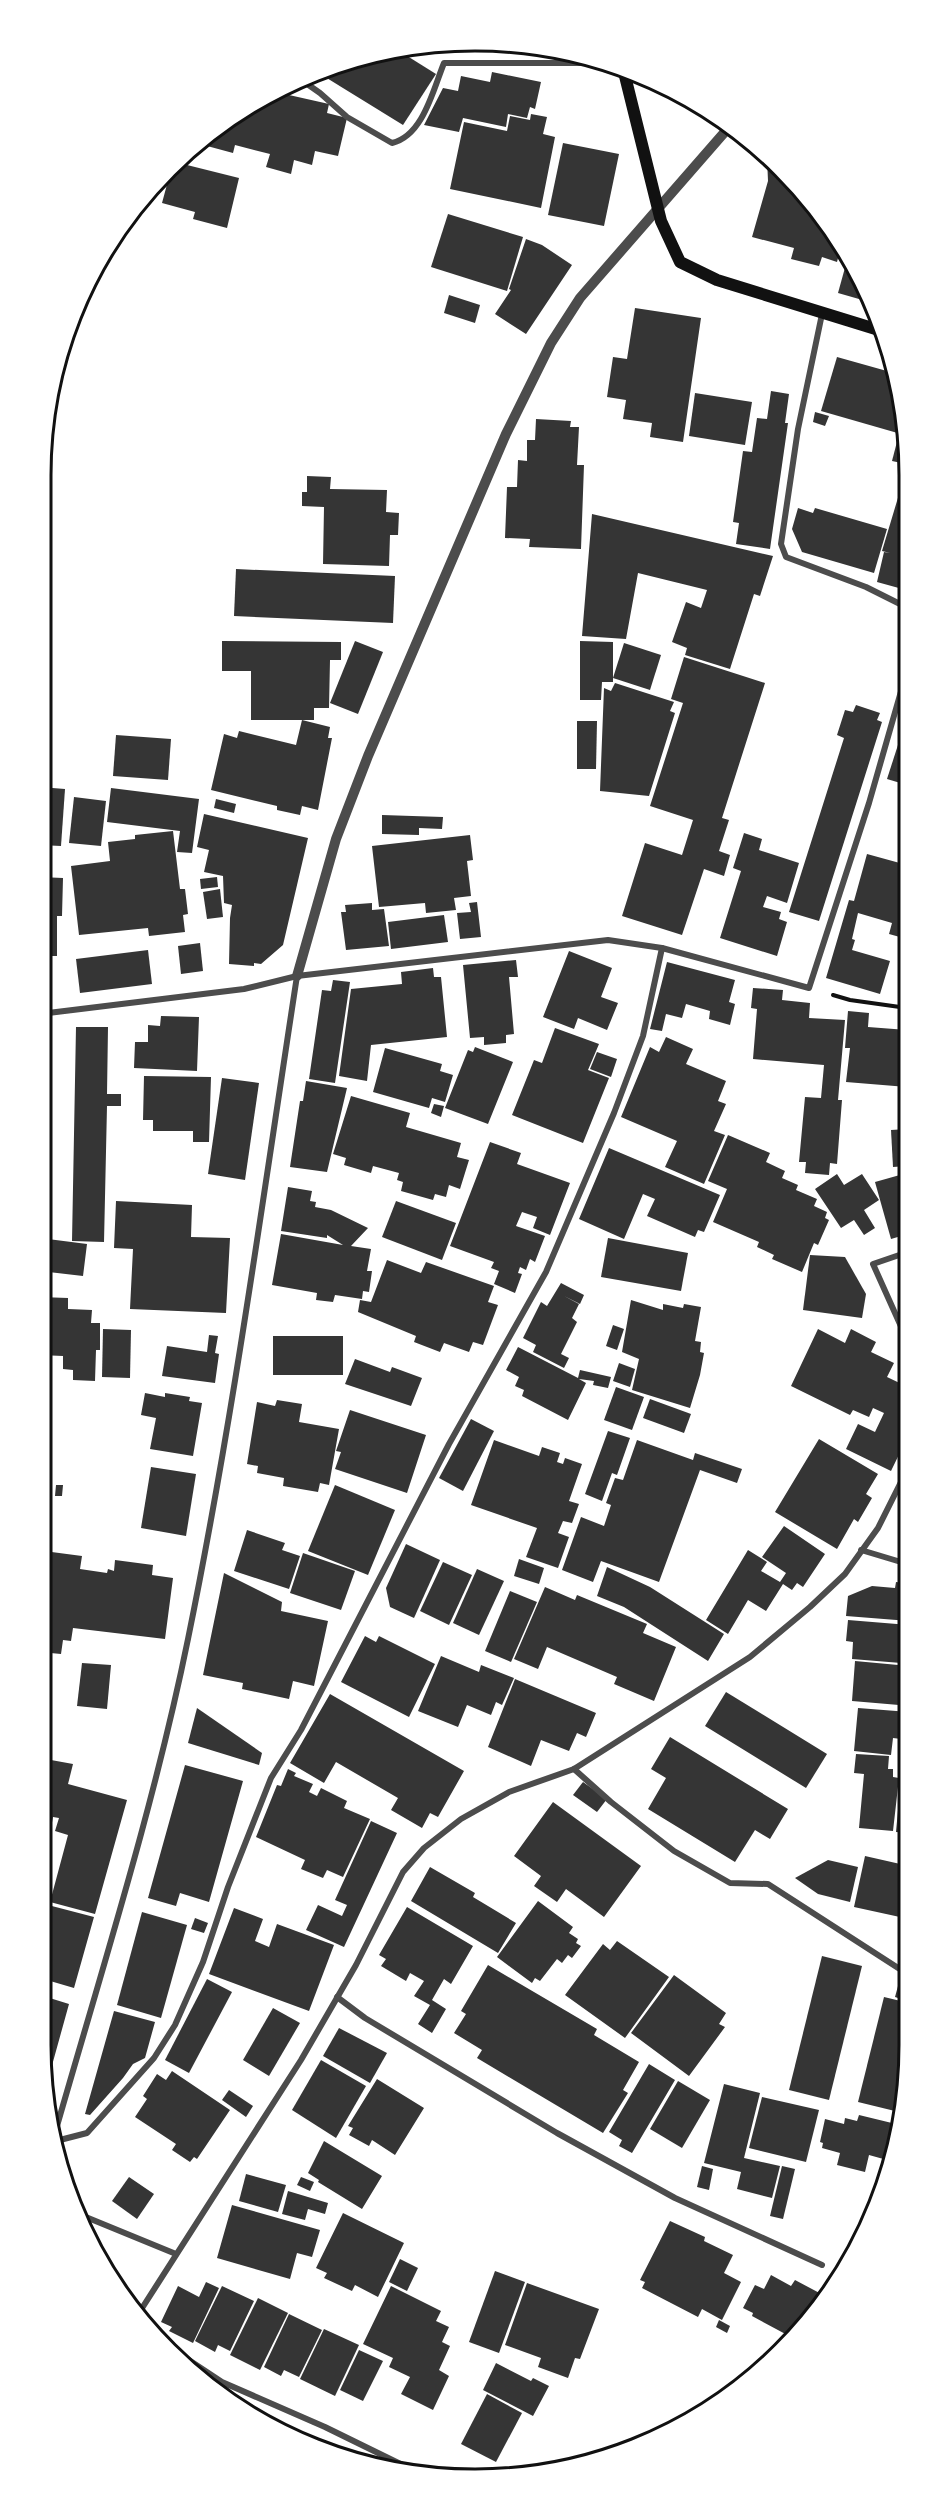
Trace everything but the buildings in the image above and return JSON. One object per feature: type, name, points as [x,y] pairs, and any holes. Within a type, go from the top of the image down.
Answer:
[{"type":"main road","points":[[626,79],[658,208],[669,242],[680,262],[717,280],[822,314],[872,327]]},
{"type":"street","points":[[309,85],[347,117],[392,143],[403,140],[423,115],[444,63],[576,63]]},
{"type":"street","points":[[58,2122],[149,1803],[188,1641],[233,1396],[297,976],[336,839],[368,756],[506,434],[551,343],[580,298],[724,132]]},
{"type":"street","points":[[822,314],[798,429],[781,544],[786,557],[867,587],[899,604]]},
{"type":"street","points":[[51,1013],[244,988],[297,976],[608,940],[662,948],[809,988],[869,803],[899,698]]},
{"type":"street","points":[[62,2140],[87,2133],[154,2058],[175,2025],[203,1962],[228,1887],[271,1778],[301,1730],[449,1444],[546,1272],[614,1113],[643,1036],[662,948]]},
{"type":"street","points":[[899,1255],[873,1264],[899,1322]]},
{"type":"street","points":[[142,2307],[301,2060],[403,1872],[424,1848],[461,1819],[509,1792],[574,1769],[750,1656],[810,1607],[845,1574],[878,1528],[899,1486]]},
{"type":"street","points":[[861,1551],[899,1561]]},
{"type":"street","points":[[574,1769],[610,1802],[674,1851],[730,1883],[768,1884],[899,1969]]},
{"type":"street","points":[[337,1997],[365,2018],[557,2133],[675,2198],[822,2265]]},
{"type":"street","points":[[88,2218],[176,2254]]},
{"type":"street","points":[[196,2365],[222,2382],[397,2462]]},
{"type":"path","points":[[809,988],[850,1000],[899,1007]]}]
